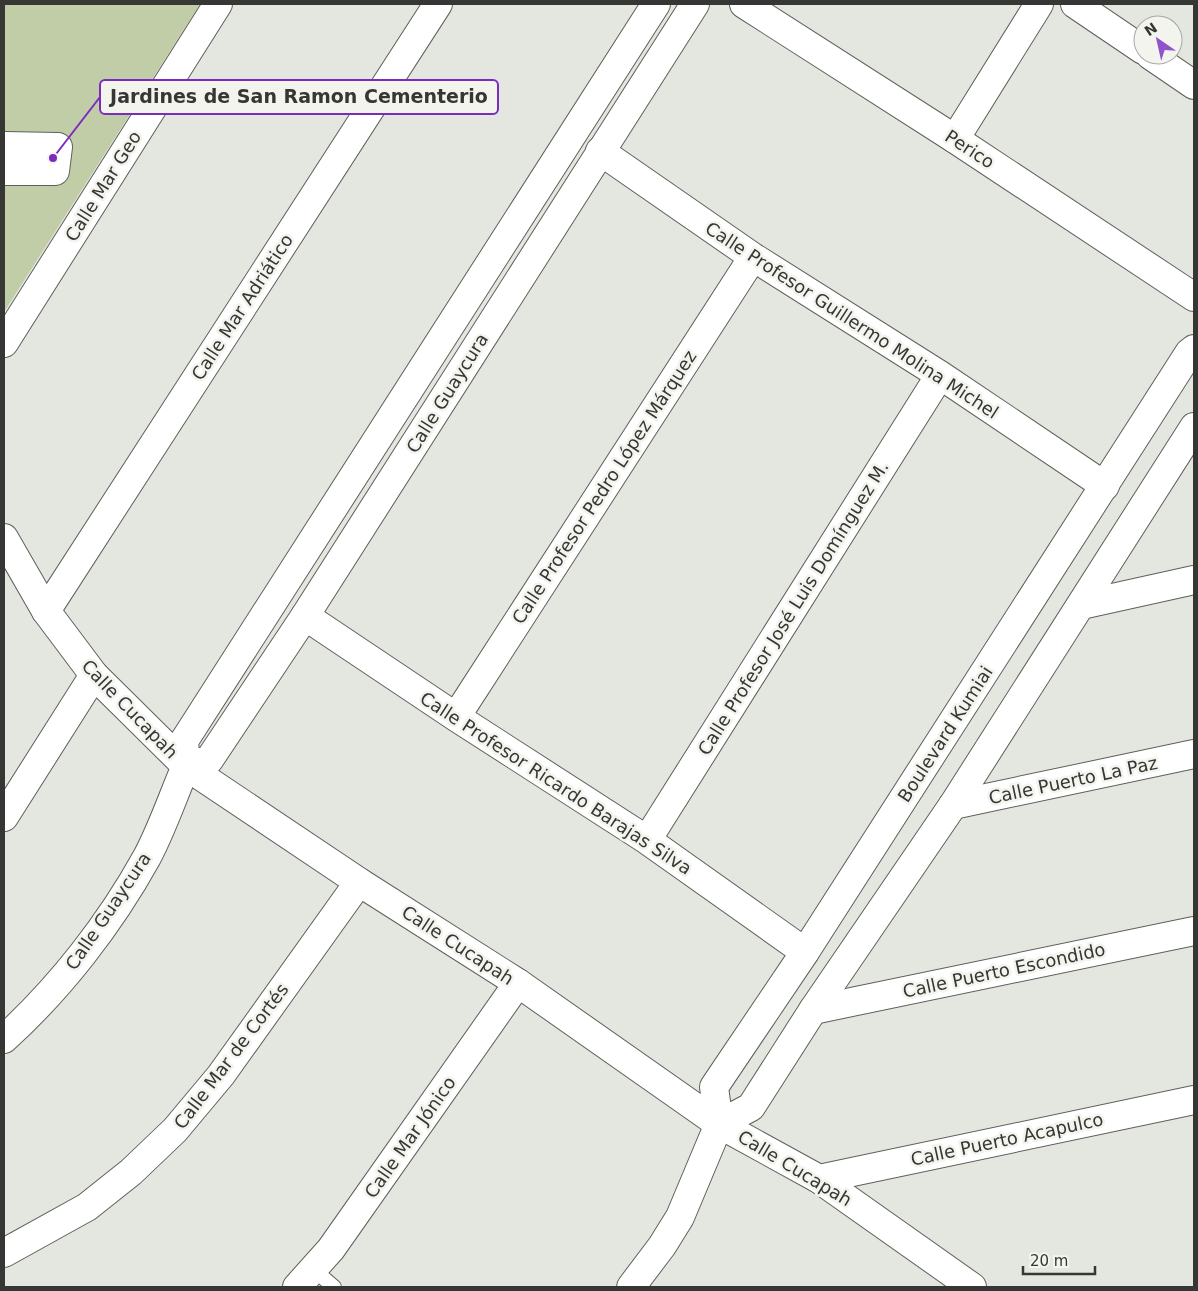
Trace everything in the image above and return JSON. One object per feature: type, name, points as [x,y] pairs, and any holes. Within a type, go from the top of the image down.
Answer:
[{"type":"street","name":"Calle Mar Geo","points":[[4,343],[218,4]]},
{"type":"street","name":"Calle Mar Adriático","points":[[46,611],[438,4]]},
{"type":"street","name":"Calle Guaycura","points":[[4,1039],[28,1017],[70,970],[108,918],[147,857],[186,766],[184,741],[656,4]]},
{"type":"street","name":"Calle Guaycura","points":[[186,766],[209,760],[305,616],[695,4]]},
{"type":"street","name":"Perico","points":[[744,4],[955,139],[1194,297]]},
{"type":"street","points":[[955,139],[1039,4]]},
{"type":"street","points":[[1075,4],[1133,43]]},
{"type":"street","points":[[1165,65],[1194,85]]},
{"type":"street","points":[[4,146],[58,147],[55,171],[4,171]]},
{"type":"street","name":"Calle Profesor Guillermo Molina Michel","points":[[600,151],[753,257],[940,375],[1105,486]]},
{"type":"street","name":"Calle Profesor Pedro López Márquez","points":[[456,717],[753,257]]},
{"type":"street","name":"Boulevard Kumiai","points":[[720,1124],[714,1087],[805,952],[1105,486],[1188,353],[1194,349]]},
{"type":"street","name":"Calle Profesor José Luis Domínguez M.","points":[[647,840],[940,375]]},
{"type":"street","points":[[631,1287],[662,1246],[680,1217],[720,1124],[751,1107],[813,1010],[952,805],[1194,427]]},
{"type":"street","name":"Calle Cucapah","points":[[4,538],[46,611],[94,675],[186,766],[359,882],[518,983],[720,1124],[819,1179],[972,1287]]},
{"type":"street","points":[[1081,605],[1194,580]]},
{"type":"street","name":"Calle Profesor Ricardo Barajas Silva","points":[[305,616],[456,717],[647,840],[805,952]]},
{"type":"street","points":[[4,817],[94,675]]},
{"type":"street","name":"Calle Puerto La Paz","points":[[952,805],[1194,754]]},
{"type":"street","name":"Calle Mar de Cortés","points":[[4,1253],[87,1207],[130,1172],[175,1130],[221,1075],[359,882]]},
{"type":"street","name":"Calle Puerto Escondido","points":[[813,1010],[1194,931]]},
{"type":"street","name":"Calle Mar Jónico","points":[[305,1278],[331,1249],[518,983]]},
{"type":"street","name":"Calle Puerto Acapulco","points":[[819,1179],[1194,1100]]},
{"type":"lane","points":[[305,1278],[334,1287]]},
{"type":"green space","points":[[4,4],[200,4],[4,312]]},
{"type":"place","name":"Jardines de San Ramon Cementerio","points":[[53,158]]}]
